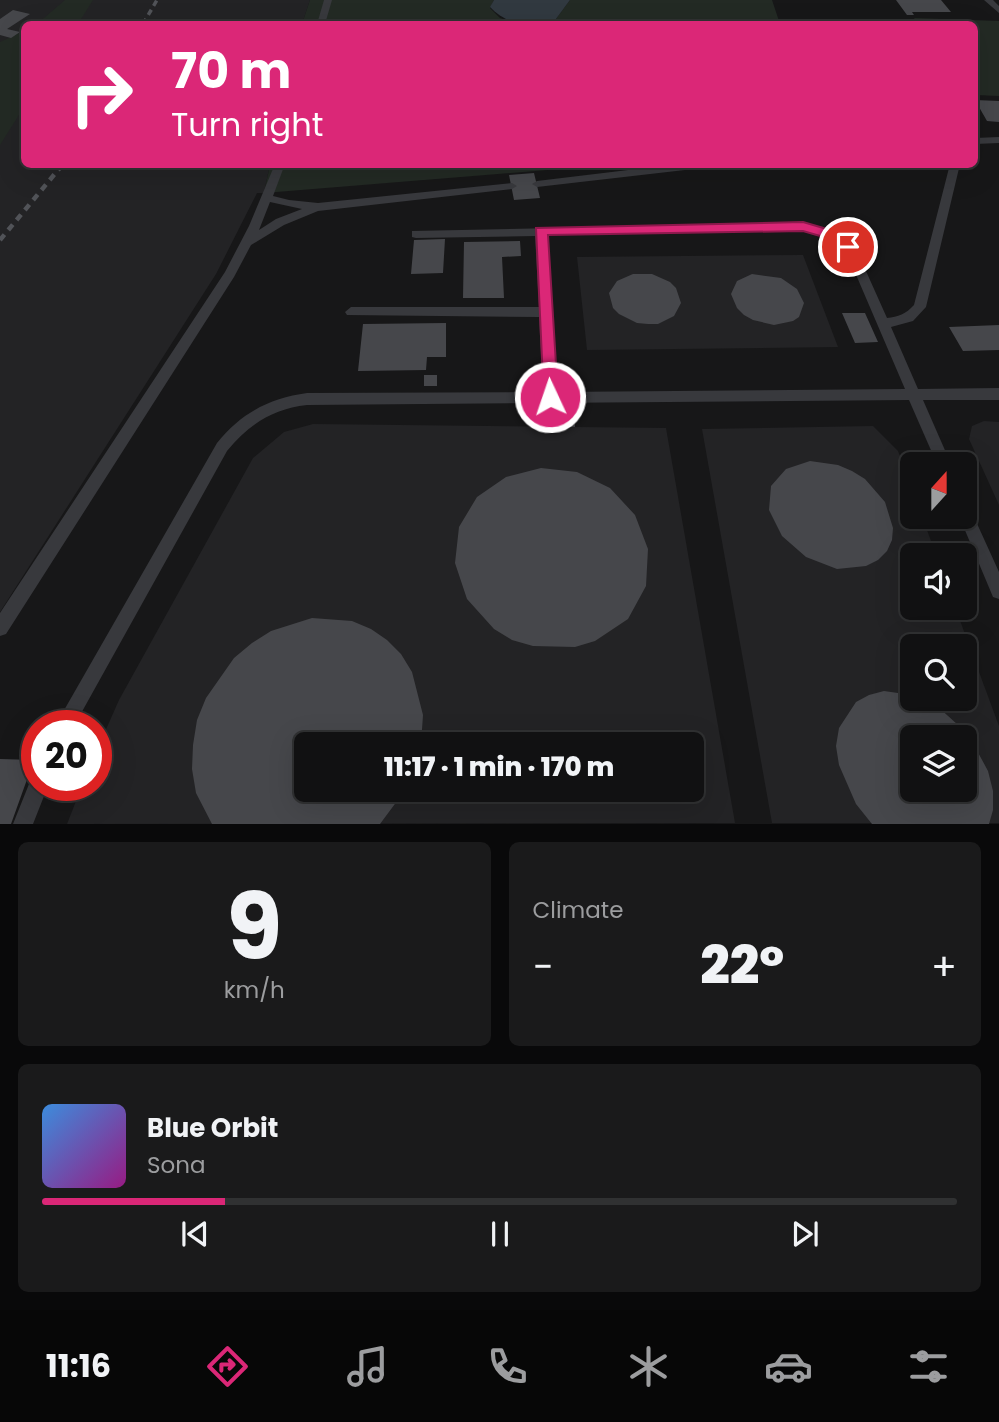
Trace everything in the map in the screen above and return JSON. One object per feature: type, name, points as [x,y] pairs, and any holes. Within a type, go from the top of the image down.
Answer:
[{"type":"lane","points":[[322,21],[328,0]]},
{"type":"lane","points":[[988,0],[999,10]]},
{"type":"lane","points":[[978,141],[999,140]]},
{"type":"lane","points":[[0,628],[208,309],[246,243],[268,198],[279,168]]},
{"type":"lane","points":[[537,184],[676,168]]},
{"type":"lane","points":[[883,323],[900,322],[920,307],[955,168]]},
{"type":"lane","points":[[246,243],[280,222],[318,208],[512,186]]},
{"type":"lane","points":[[268,198],[318,208]]},
{"type":"lane","points":[[416,233],[813,228],[832,235],[848,247],[939,452]]},
{"type":"lane","points":[[541,231],[550,397]]},
{"type":"lane","points":[[351,312],[545,312]]},
{"type":"lane","points":[[73,710],[222,447],[251,417],[277,404],[307,399],[999,394]]},
{"type":"lane","points":[[972,529],[999,591]]},
{"type":"lane","points":[[23,824],[32,801]]},
{"type":"shaded area","points":[[0,0],[310,0],[303,21],[21,21],[21,168],[269,168],[264,193],[257,193],[216,274],[0,612]]},
{"type":"shaded area","points":[[65,0],[93,0],[80,21],[40,21]]},
{"type":"shaded area","points":[[310,0],[494,0],[490,8],[500,18],[508,21],[303,21]]},
{"type":"shaded area","points":[[494,0],[570,0],[554,21],[511,21],[490,7]]},
{"type":"shaded area","points":[[570,0],[772,0],[779,21],[554,21]]},
{"type":"shaded area","points":[[914,18],[999,21],[999,96],[978,95],[978,21],[916,21]]},
{"type":"shaded area","points":[[21,32],[21,112],[0,145],[0,42]]},
{"type":"shaded area","points":[[269,168],[572,168],[264,193]]},
{"type":"shaded area","points":[[803,255],[838,347],[587,350],[577,257]]},
{"type":"shaded area","points":[[984,421],[999,422],[999,505],[969,439],[972,426]]},
{"type":"shaded area","points":[[313,424],[666,428],[735,823],[67,824],[76,801],[112,801],[112,716],[253,458],[284,432]]},
{"type":"shaded area","points":[[873,426],[898,451],[900,456],[900,529],[927,529],[932,543],[900,543],[900,620],[960,620],[965,634],[900,634],[900,711],[977,711],[977,666],[999,726],[999,823],[772,823],[702,429]]},
{"type":"building","points":[[896,0],[941,0],[951,12],[912,12],[914,15],[907,15]]},
{"type":"building","points":[[13,10],[30,14],[7,29],[20,32],[11,38],[0,35],[0,19]]},
{"type":"building","points":[[978,100],[999,101],[999,122],[987,121]]},
{"type":"building","points":[[534,173],[540,198],[514,200],[509,175]]},
{"type":"building","points":[[445,239],[443,273],[411,274],[414,240]]},
{"type":"building","points":[[520,241],[521,256],[502,257],[504,298],[463,298],[464,242]]},
{"type":"building","points":[[633,274],[652,274],[670,282],[676,288],[681,303],[674,316],[658,324],[637,323],[613,308],[609,293],[617,281]]},
{"type":"building","points":[[752,274],[781,278],[797,289],[804,303],[799,317],[774,325],[744,315],[737,308],[731,294],[737,281]]},
{"type":"building","points":[[842,313],[865,313],[878,342],[855,343]]},
{"type":"building","points":[[446,323],[446,357],[427,357],[426,370],[358,371],[363,324]]},
{"type":"building","points":[[999,325],[999,350],[963,351],[949,327]]},
{"type":"building","points":[[424,375],[437,375],[437,386],[424,386]]},
{"type":"building","points":[[539,411],[566,412],[566,417],[575,417],[575,427],[540,426]]},
{"type":"building","points":[[810,461],[838,465],[852,471],[865,479],[885,502],[893,528],[892,540],[887,551],[878,560],[866,566],[837,569],[806,557],[782,536],[769,510],[771,486],[786,469]]},
{"type":"building","points":[[541,468],[577,472],[610,488],[635,515],[648,549],[646,586],[628,619],[595,641],[575,647],[533,646],[512,640],[494,629],[467,599],[455,563],[459,527],[477,497],[506,477]]},
{"type":"building","points":[[312,618],[352,621],[387,640],[401,654],[412,672],[423,715],[422,732],[294,732],[294,802],[396,802],[380,824],[212,824],[196,793],[192,769],[197,720],[206,698],[234,658],[271,631]]},
{"type":"building","points":[[884,691],[900,693],[900,711],[943,711],[958,725],[900,725],[900,802],[977,802],[977,751],[988,771],[993,791],[993,810],[989,824],[872,824],[856,804],[839,765],[836,746],[839,728],[856,702]]},
{"type":"building","points":[[0,759],[21,760],[21,796],[11,824],[0,824]]},
{"type":"railway","points":[[145,21],[157,0]]},
{"type":"railway","points":[[0,240],[60,168]]},
{"type":"route","points":[[550,397],[541,231],[803,227],[832,235],[848,247]]}]
